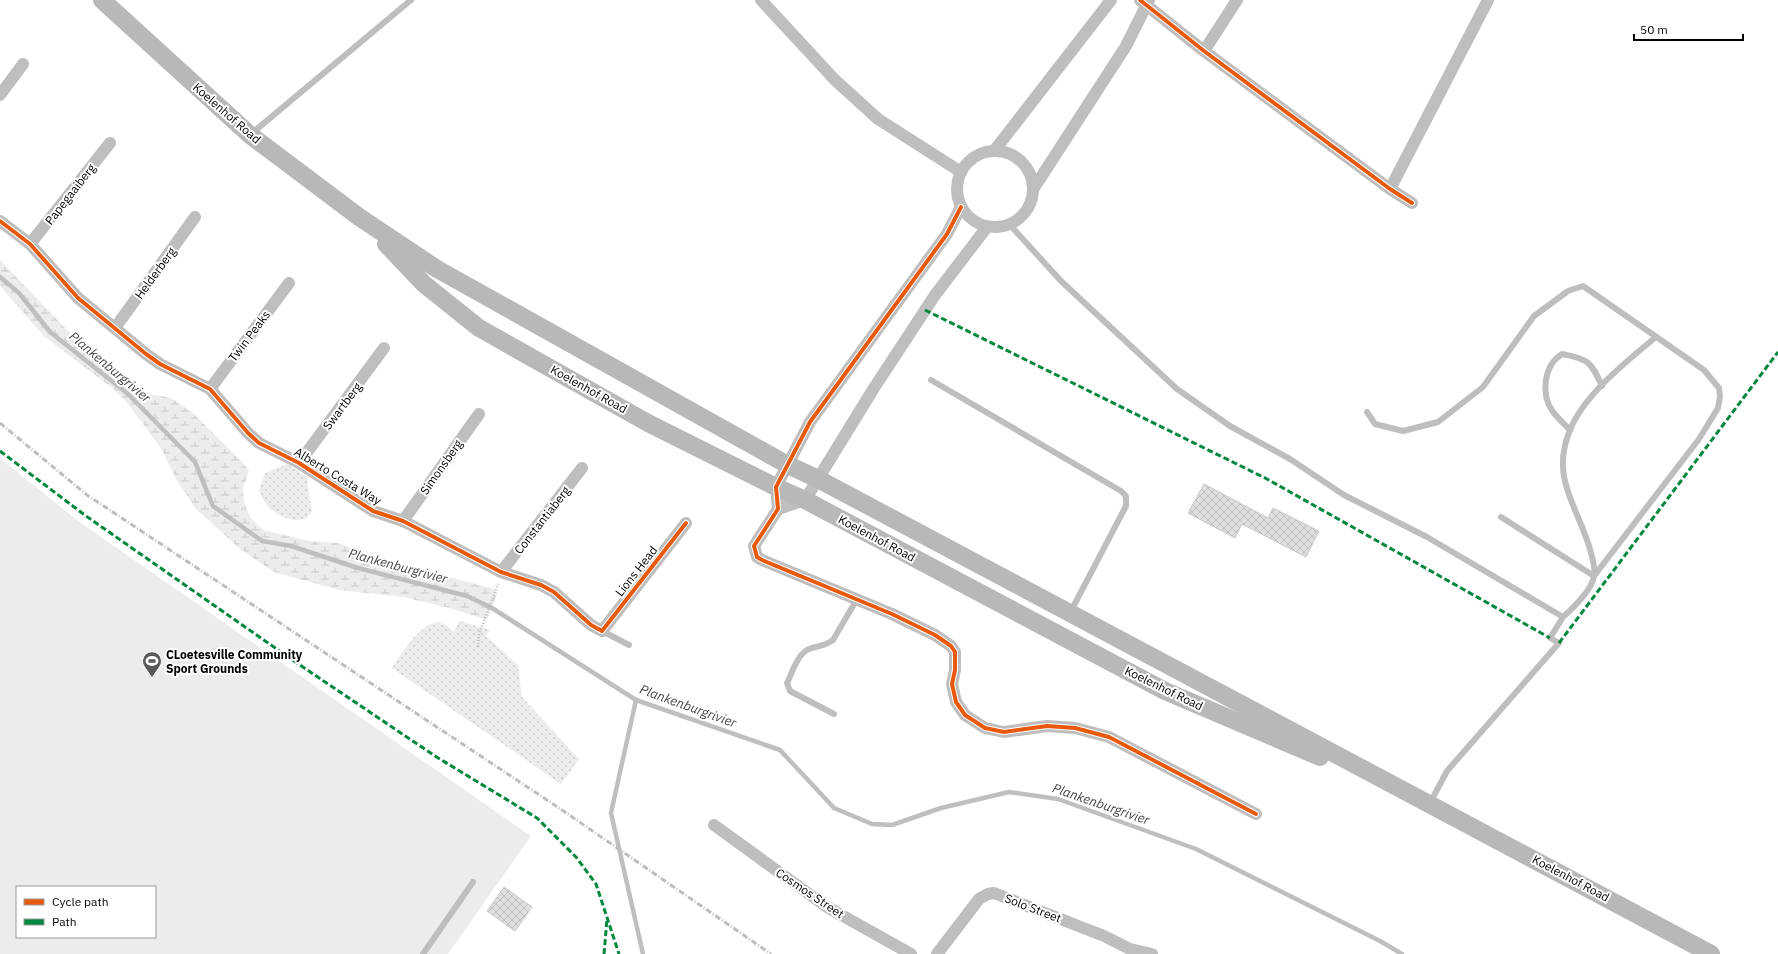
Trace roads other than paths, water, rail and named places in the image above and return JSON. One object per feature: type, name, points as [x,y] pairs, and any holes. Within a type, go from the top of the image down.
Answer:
[{"type":"main road","name":"Koelenhof Road","points":[[102,0],[250,135],[359,217],[437,269],[786,464],[818,479],[1430,803],[1711,954]]},
{"type":"main road","name":"Koelenhof Road","points":[[359,217],[424,284],[479,328],[648,422],[776,487],[805,500],[1165,691],[1430,803]]},
{"type":"street","points":[[761,0],[834,80],[878,119],[961,172]]},
{"type":"street","points":[[994,151],[1111,0]]},
{"type":"street","points":[[1204,51],[1237,0]]},
{"type":"street","points":[[1390,189],[1404,165],[1488,0]]},
{"type":"street","points":[[1034,188],[1126,46],[1145,2],[1204,51],[1390,189],[1412,203]]},
{"type":"street","points":[[0,95],[23,64]]},
{"type":"street","name":"Papegaaiberg","points":[[30,244],[110,143]]},
{"type":"street","points":[[984,152],[1006,152],[1017,157],[1026,166],[1032,176],[1034,188],[1032,200],[1028,210],[1020,219],[1010,225],[999,228],[987,227],[976,223],[967,216],[961,207],[957,196],[957,184],[961,172],[974,157],[984,152]]},
{"type":"street","points":[[961,207],[947,234],[810,422],[786,464],[776,487],[778,509],[754,546],[757,556],[762,560],[857,599],[935,635],[953,648],[956,656],[952,684],[956,702],[965,715],[985,728],[1004,732],[1047,726],[1075,728],[1109,736],[1256,814]]},
{"type":"street","name":"Helderberg","points":[[114,328],[195,218]]},
{"type":"street","name":"Alberto Costa Way","points":[[0,221],[30,244],[78,298],[114,328],[160,364],[210,389],[248,433],[259,442],[299,463],[373,511],[403,521],[500,577],[541,585],[554,592],[591,625],[602,631]]},
{"type":"street","points":[[778,509],[805,500],[874,388],[935,295],[987,227]]},
{"type":"street","name":"Twin Peaks","points":[[210,389],[289,283]]},
{"type":"street","name":"Swartberg","points":[[299,463],[384,348]]},
{"type":"street","name":"Simonsberg","points":[[403,521],[479,414]]},
{"type":"street","name":"Constantiaberg","points":[[500,577],[582,468]]},
{"type":"street","name":"Lions Head","points":[[602,631],[686,524]]},
{"type":"street","name":"Cosmos Street","points":[[714,825],[827,907],[911,954]]},
{"type":"street","name":"Solo Street","points":[[937,954],[979,899],[988,894],[994,893],[1104,936],[1130,949],[1152,954]]},
{"type":"lane","points":[[250,135],[411,0]]},
{"type":"lane","points":[[1010,225],[1061,281],[1177,389],[1230,426],[1290,459],[1344,495],[1427,537],[1563,617]]},
{"type":"lane","points":[[1367,412],[1375,424],[1403,431],[1438,422],[1483,387],[1534,316],[1568,291],[1583,286],[1704,370],[1719,388],[1720,397],[1718,408],[1699,439],[1594,576],[1586,592],[1563,617],[1550,638],[1559,642],[1447,771],[1430,803]]},
{"type":"lane","points":[[1594,576],[1592,560],[1584,531],[1563,480],[1562,463],[1570,430],[1583,408],[1602,386],[1656,337]]},
{"type":"lane","points":[[1570,430],[1552,410],[1546,393],[1546,379],[1554,359],[1562,354],[1582,358],[1594,369],[1602,386]]},
{"type":"lane","points":[[931,380],[1121,491],[1126,496],[1126,506],[1071,613]]},
{"type":"lane","points":[[1501,517],[1594,576]]},
{"type":"lane","points":[[834,714],[790,691],[787,683],[804,652],[809,649],[828,644],[833,640],[857,599]]},
{"type":"lane","name":"Alberto Costa Way","points":[[602,631],[629,644]]},
{"type":"lane","points":[[423,954],[473,882]]},
{"type":"waterway","name":"Plankenburgrivier","points":[[0,277],[19,293],[50,332],[128,394],[195,462],[213,506],[262,541],[291,546],[358,568],[467,596],[492,608],[636,700],[780,750],[834,808],[872,824],[892,825],[941,808],[1009,792],[1058,799],[1196,849],[1380,941],[1402,954]]},
{"type":"waterway","points":[[636,700],[611,813],[643,954]]},
{"type":"railway","points":[[0,423],[87,495],[562,810],[771,954]]},
{"type":"place","name":"CLoetesville Community Sport Grounds","points":[[152,678]]}]
